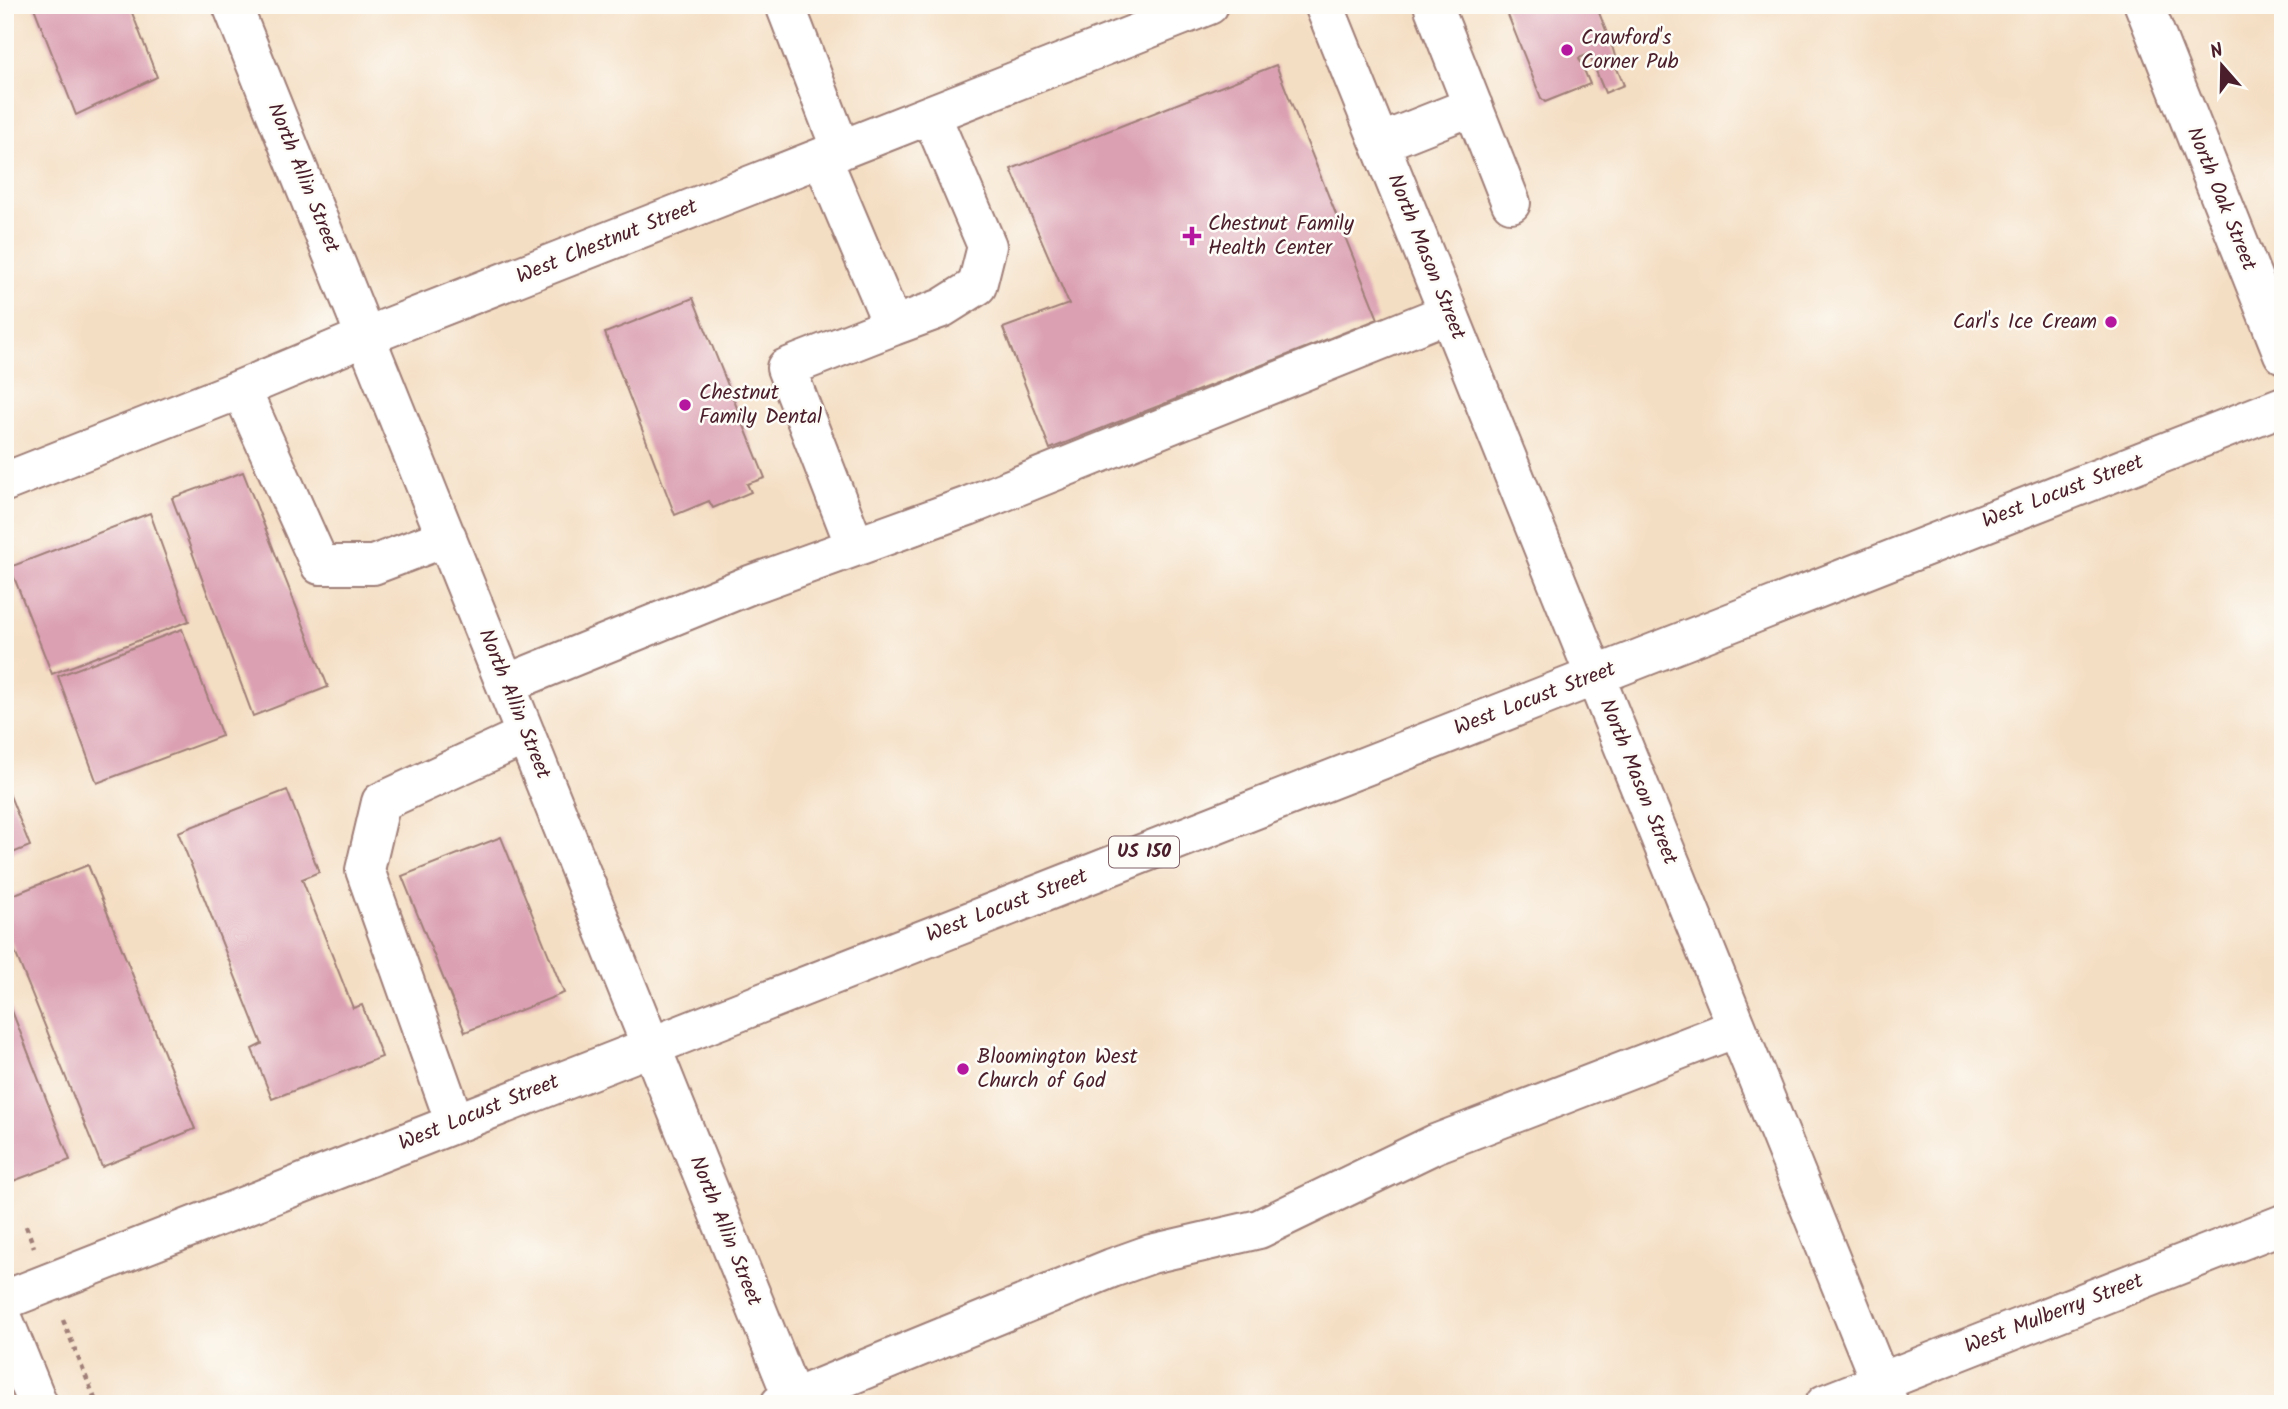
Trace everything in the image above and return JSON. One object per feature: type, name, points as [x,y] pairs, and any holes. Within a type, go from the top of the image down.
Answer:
[{"type":"street","name":"North Allin Street","points":[[233,5],[650,1045],[789,1402]]},
{"type":"street","points":[[785,5],[832,154],[893,326]]},
{"type":"street","name":"West Chestnut Street","points":[[5,482],[931,115],[1163,14],[1209,5]]},
{"type":"street","name":"North Mason Street","points":[[1324,5],[1885,1393]]},
{"type":"street","name":"North Oak Street","points":[[2144,5],[2283,354]]},
{"type":"street","points":[[1434,8],[1511,203]]},
{"type":"street","points":[[1380,143],[1473,106]]},
{"type":"street","points":[[855,545],[786,368],[942,308],[977,286],[986,246],[931,115]]},
{"type":"street","points":[[506,684],[747,586],[968,506],[1448,313]]},
{"type":"street","points":[[241,389],[320,565],[373,565],[447,537]]},
{"type":"street","name":"West Locust Street","points":[[5,1300],[2283,406]]},
{"type":"street","points":[[455,1123],[365,870],[381,802],[526,735]]},
{"type":"street","points":[[789,1402],[1151,1254],[1259,1229],[1435,1144],[1736,1028]]},
{"type":"street","name":"West Mulberry Street","points":[[1825,1404],[1885,1393],[2283,1224]]},
{"type":"street","points":[[5,1323],[38,1404]]},
{"type":"building","points":[[33,5],[129,5],[157,77],[76,115]]},
{"type":"building","name":"Crawford's Corner Pub","points":[[1504,5],[1596,5],[1624,85],[1605,93],[1589,54],[1579,58],[1590,84],[1545,102],[1541,98]]},
{"type":"building","name":"Chestnut Family Health Center","points":[[1276,65],[1378,319],[1050,449],[1003,328],[1069,304],[1011,169]]},
{"type":"building","name":"Chestnut Family Dental","points":[[693,298],[765,478],[747,484],[751,492],[713,508],[709,501],[675,515],[605,333]]},
{"type":"building","points":[[243,472],[328,687],[253,716],[172,498]]},
{"type":"building","points":[[150,513],[189,621],[52,674],[10,567]]},
{"type":"building","points":[[182,629],[222,736],[97,783],[58,676]]},
{"type":"building","points":[[5,783],[30,846],[5,856]]},
{"type":"building","points":[[287,790],[319,872],[302,879],[353,1008],[362,1005],[382,1057],[272,1099],[252,1049],[262,1044],[178,832]]},
{"type":"building","points":[[501,837],[564,993],[465,1032],[402,876]]},
{"type":"building","points":[[88,865],[195,1129],[102,1167],[5,927],[5,898]]},
{"type":"building","points":[[5,993],[70,1160],[5,1184]]},
{"type":"place","name":"Crawford's Corner Pub","points":[[1567,50]]},
{"type":"place","name":"Chestnut Family Health Center","points":[[1192,236]]},
{"type":"place","name":"Carl's Ice Cream","points":[[2111,322]]},
{"type":"place","name":"Chestnut Family Dental","points":[[685,405]]},
{"type":"place","name":"Bloomington West Church of God","points":[[963,1069]]}]
